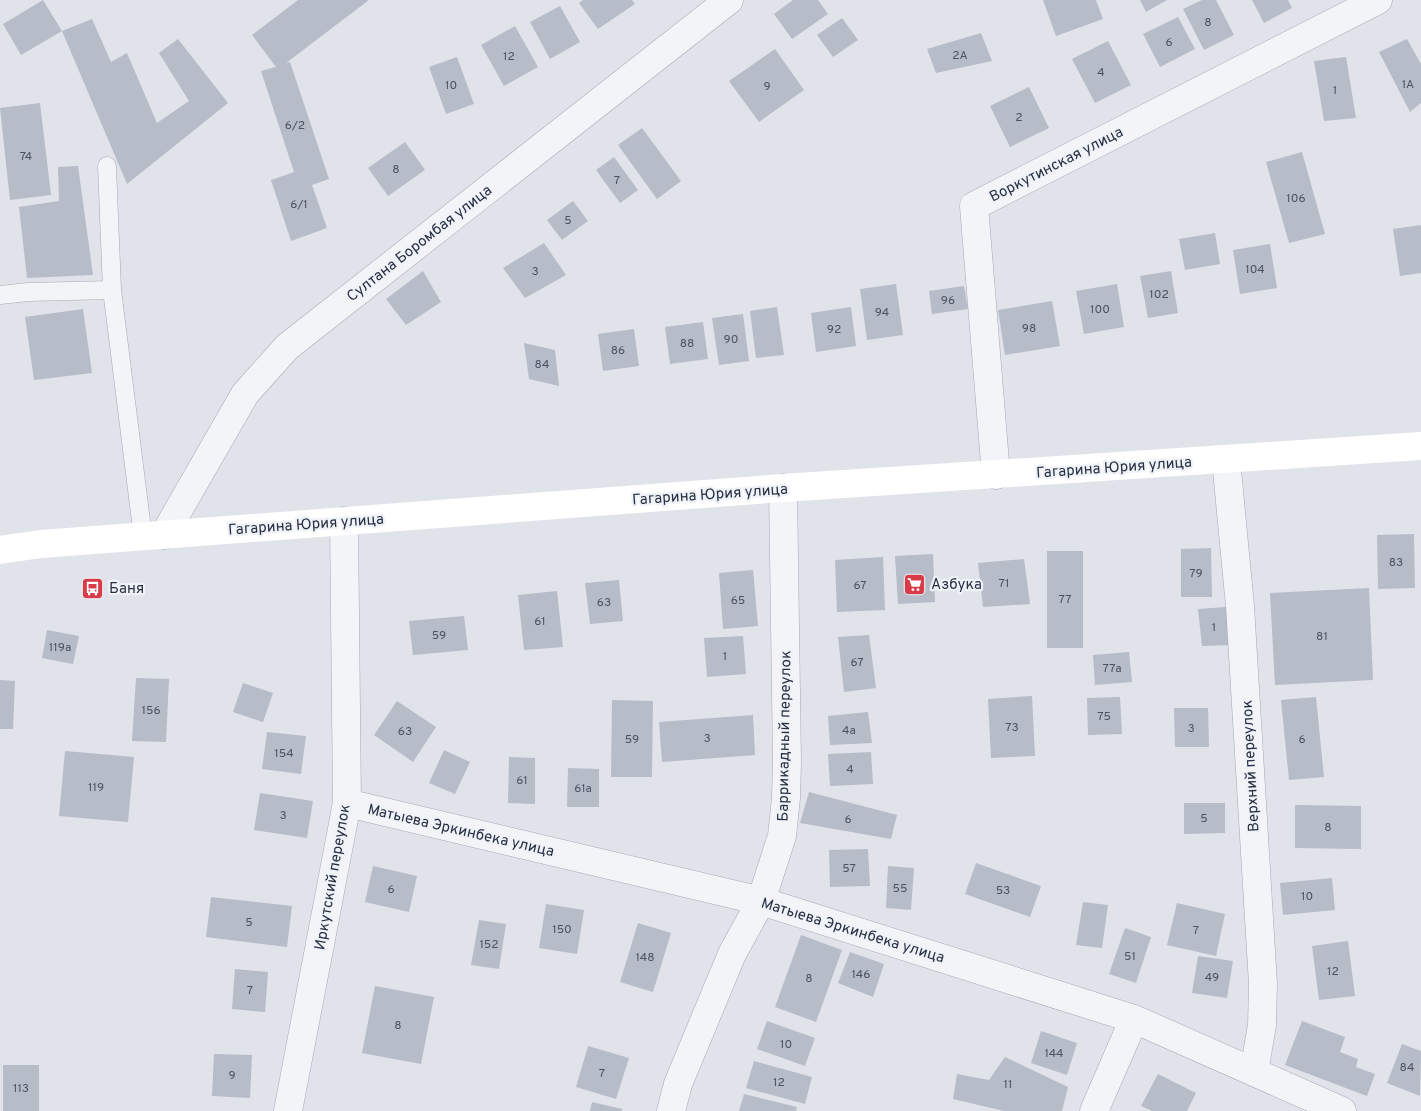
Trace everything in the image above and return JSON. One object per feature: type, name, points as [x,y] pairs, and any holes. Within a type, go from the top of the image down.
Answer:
[{"type":"main road","name":"Гагарина Юрия улица","points":[[0,550],[41,544],[783,488],[1421,446]]},
{"type":"street","name":"Султана Боромбая улица","points":[[153,536],[245,394],[287,347],[729,0]]},
{"type":"street","name":"Воркутинская улица","points":[[996,475],[974,206],[1378,0]]},
{"type":"street","name":"Верхний переулок","points":[[1226,460],[1240,606],[1263,984],[1262,1025],[1254,1072]]},
{"type":"street","name":"Баррикадный переулок","points":[[671,1111],[678,1084],[732,954],[761,901],[782,836],[787,762],[783,488]]},
{"type":"street","name":"Иркутский переулок","points":[[288,1111],[347,803],[344,521]]},
{"type":"street","name":"Матыева Эркинбека улица","points":[[347,803],[761,901],[1134,1019],[1342,1111]]},
{"type":"street","points":[[1094,1111],[1134,1019]]},
{"type":"lane","points":[[107,166],[112,290],[153,536]]},
{"type":"lane","points":[[0,294],[112,290]]},
{"type":"building","points":[[43,0],[62,31],[21,55],[3,24]]},
{"type":"building","points":[[298,0],[369,0],[286,63],[290,62],[329,179],[312,185],[327,228],[291,241],[271,180],[294,172],[261,71],[276,67],[252,35]]},
{"type":"building","points":[[583,0],[632,0],[635,4],[598,29],[579,3]]},
{"type":"building","points":[[793,0],[818,0],[828,14],[792,39],[774,14]]},
{"type":"building","points":[[1043,0],[1096,0],[1103,19],[1056,36]]},
{"type":"building","points":[[1140,0],[1167,0],[1146,12]]},
{"type":"building","points":[[1202,0],[1216,0],[1234,35],[1204,50],[1183,9]]},
{"type":"building","points":[[1252,0],[1288,0],[1292,8],[1264,23]]},
{"type":"building","points":[[560,6],[580,42],[550,59],[530,22]]},
{"type":"building","points":[[1178,17],[1195,49],[1160,67],[1143,34]]},
{"type":"building","points":[[842,18],[858,40],[833,57],[817,35]]},
{"type":"building","points":[[92,19],[111,62],[127,53],[157,123],[189,101],[159,53],[178,39],[228,103],[127,184],[62,31]]},
{"type":"building","points":[[515,26],[538,67],[504,86],[481,45]]},
{"type":"building","points":[[981,33],[992,61],[936,73],[927,49]]},
{"type":"building","points":[[1407,39],[1421,64],[1421,103],[1410,112],[1379,52]]},
{"type":"building","points":[[1108,41],[1131,85],[1095,103],[1072,59]]},
{"type":"building","points":[[775,49],[804,90],[759,122],[729,81]]},
{"type":"building","points":[[457,57],[474,104],[446,114],[429,67]]},
{"type":"building","points":[[1346,57],[1356,118],[1324,121],[1314,61]]},
{"type":"building","points":[[1029,87],[1049,128],[1010,147],[990,106]]},
{"type":"building","points":[[40,103],[51,195],[10,200],[0,108]]},
{"type":"building","points":[[642,128],[681,181],[657,199],[618,145]]},
{"type":"building","points":[[405,142],[425,170],[388,196],[368,168]]},
{"type":"building","points":[[1302,152],[1325,234],[1289,243],[1266,162]]},
{"type":"building","points":[[614,157],[638,190],[620,203],[596,170]]},
{"type":"building","points":[[78,166],[93,275],[27,278],[19,207],[59,201],[58,167]]},
{"type":"building","points":[[573,201],[588,221],[562,240],[547,220]]},
{"type":"building","points":[[1421,225],[1421,273],[1400,276],[1393,229]]},
{"type":"building","points":[[1215,233],[1220,264],[1185,270],[1179,239]]},
{"type":"building","points":[[544,243],[566,275],[525,298],[503,268]]},
{"type":"building","points":[[1270,244],[1277,288],[1240,294],[1233,250]]},
{"type":"building","points":[[423,271],[441,302],[406,325],[386,299]]},
{"type":"building","points":[[1171,271],[1178,313],[1148,318],[1140,276]]},
{"type":"building","points":[[896,284],[903,335],[867,340],[860,289]]},
{"type":"building","points":[[1117,284],[1124,327],[1084,334],[1076,291]]},
{"type":"building","points":[[964,286],[968,309],[932,314],[929,291]]},
{"type":"building","points":[[1052,301],[1060,346],[1005,355],[998,310]]},
{"type":"building","points":[[777,307],[784,355],[756,358],[750,311]]},
{"type":"building","points":[[851,307],[856,346],[816,352],[811,313]]},
{"type":"building","points":[[83,309],[92,373],[34,380],[25,317]]},
{"type":"building","points":[[743,314],[749,361],[719,365],[712,318]]},
{"type":"building","points":[[703,322],[708,359],[670,364],[665,327]]},
{"type":"building","points":[[634,329],[639,366],[603,371],[598,334]]},
{"type":"building","points":[[524,343],[555,350],[559,386],[529,379]]},
{"type":"building","points":[[1414,534],[1415,588],[1378,589],[1377,535]]},
{"type":"building","points":[[1211,548],[1212,597],[1181,597],[1181,549]]},
{"type":"building","points":[[1047,551],[1083,551],[1083,648],[1047,648]]},
{"type":"building","points":[[933,554],[935,602],[898,604],[895,556]]},
{"type":"building","points":[[883,557],[885,610],[837,612],[835,560]]},
{"type":"building","points":[[1024,559],[1030,604],[983,607],[978,563]]},
{"type":"building","points":[[753,570],[758,626],[723,629],[719,573]]},
{"type":"building","points":[[619,580],[623,621],[590,624],[585,583]]},
{"type":"building","points":[[1369,588],[1373,680],[1275,685],[1270,593]]},
{"type":"building","points":[[557,591],[563,647],[524,650],[518,595]]},
{"type":"building","points":[[1226,607],[1232,645],[1202,646],[1198,609]]},
{"type":"building","points":[[464,616],[468,650],[413,655],[409,621]]},
{"type":"building","points":[[47,630],[79,636],[73,664],[42,658]]},
{"type":"building","points":[[869,635],[876,688],[844,692],[838,637]]},
{"type":"building","points":[[743,636],[746,674],[707,677],[704,638]]},
{"type":"building","points":[[1129,652],[1132,682],[1095,685],[1093,655]]},
{"type":"building","points":[[136,678],[169,679],[166,742],[132,741]]},
{"type":"building","points":[[0,680],[15,681],[13,729],[0,729]]},
{"type":"building","points":[[243,683],[273,693],[263,722],[233,712]]},
{"type":"building","points":[[1032,696],[1035,756],[991,758],[988,699]]},
{"type":"building","points":[[1120,697],[1122,734],[1088,735],[1087,698]]},
{"type":"building","points":[[1316,697],[1324,777],[1289,780],[1281,700]]},
{"type":"building","points":[[612,700],[653,701],[652,777],[611,777]]},
{"type":"building","points":[[397,701],[436,727],[413,762],[374,735]]},
{"type":"building","points":[[1174,708],[1208,708],[1209,747],[1175,747]]},
{"type":"building","points":[[868,712],[872,743],[830,745],[828,716]]},
{"type":"building","points":[[753,715],[755,755],[662,762],[659,722]]},
{"type":"building","points":[[267,732],[306,736],[301,774],[262,769]]},
{"type":"building","points":[[444,750],[470,762],[455,794],[429,783]]},
{"type":"building","points":[[65,751],[134,757],[128,822],[59,816]]},
{"type":"building","points":[[871,752],[873,784],[830,786],[828,754]]},
{"type":"building","points":[[509,757],[535,758],[535,804],[508,803]]},
{"type":"building","points":[[568,768],[599,769],[599,807],[567,807]]},
{"type":"building","points":[[809,792],[897,815],[891,839],[800,823]]},
{"type":"building","points":[[260,793],[313,801],[307,838],[254,830]]},
{"type":"building","points":[[1184,803],[1225,803],[1225,833],[1184,834]]},
{"type":"building","points":[[1295,805],[1361,806],[1361,849],[1295,848]]},
{"type":"building","points":[[868,849],[870,886],[830,887],[829,850]]},
{"type":"building","points":[[976,863],[1041,886],[1030,917],[965,894]]},
{"type":"building","points":[[373,866],[417,876],[409,912],[365,902]]},
{"type":"building","points":[[888,866],[914,868],[911,910],[886,908]]},
{"type":"building","points":[[1332,878],[1335,910],[1283,915],[1280,883]]},
{"type":"building","points":[[211,897],[292,906],[287,947],[206,937]]},
{"type":"building","points":[[1083,902],[1108,905],[1102,948],[1076,945]]},
{"type":"building","points":[[1177,903],[1225,914],[1216,956],[1167,945]]},
{"type":"building","points":[[546,904],[584,910],[577,954],[539,948]]},
{"type":"building","points":[[479,920],[506,924],[499,969],[471,965]]},
{"type":"building","points":[[638,923],[671,933],[653,992],[620,982]]},
{"type":"building","points":[[1125,928],[1151,937],[1136,983],[1109,974]]},
{"type":"building","points":[[801,935],[842,950],[816,1022],[775,1007]]},
{"type":"building","points":[[1348,941],[1355,996],[1319,1000],[1312,946]]},
{"type":"building","points":[[850,952],[884,964],[873,997],[838,983]]},
{"type":"building","points":[[1198,956],[1233,961],[1227,998],[1192,993]]},
{"type":"building","points":[[235,969],[268,972],[265,1012],[232,1009]]},
{"type":"building","points":[[375,986],[434,997],[421,1064],[362,1053]]},
{"type":"building","points":[[767,1021],[815,1038],[805,1066],[757,1049]]},
{"type":"building","points":[[1302,1021],[1345,1037],[1340,1052],[1358,1059],[1356,1067],[1375,1074],[1367,1096],[1285,1065]]},
{"type":"building","points":[[1041,1031],[1077,1043],[1067,1075],[1031,1063]]},
{"type":"building","points":[[1402,1044],[1421,1051],[1420,1096],[1387,1083]]},
{"type":"building","points":[[588,1046],[629,1058],[616,1099],[576,1087]]},
{"type":"building","points":[[214,1054],[252,1055],[250,1098],[212,1096]]},
{"type":"building","points":[[1005,1057],[1068,1087],[1062,1111],[1004,1111],[953,1099],[957,1074],[989,1080]]},
{"type":"building","points":[[754,1061],[812,1077],[805,1104],[746,1088]]},
{"type":"building","points":[[3,1065],[39,1065],[39,1111],[3,1111]]},
{"type":"building","points":[[1158,1074],[1196,1093],[1187,1111],[1152,1111],[1141,1106]]},
{"type":"building","points":[[744,1094],[797,1107],[796,1111],[739,1111]]},
{"type":"building","points":[[592,1102],[622,1109],[622,1111],[590,1111]]},
{"type":"place","name":"Азбука","points":[[915,584]]},
{"type":"place","name":"Баня","points":[[93,588]]}]
